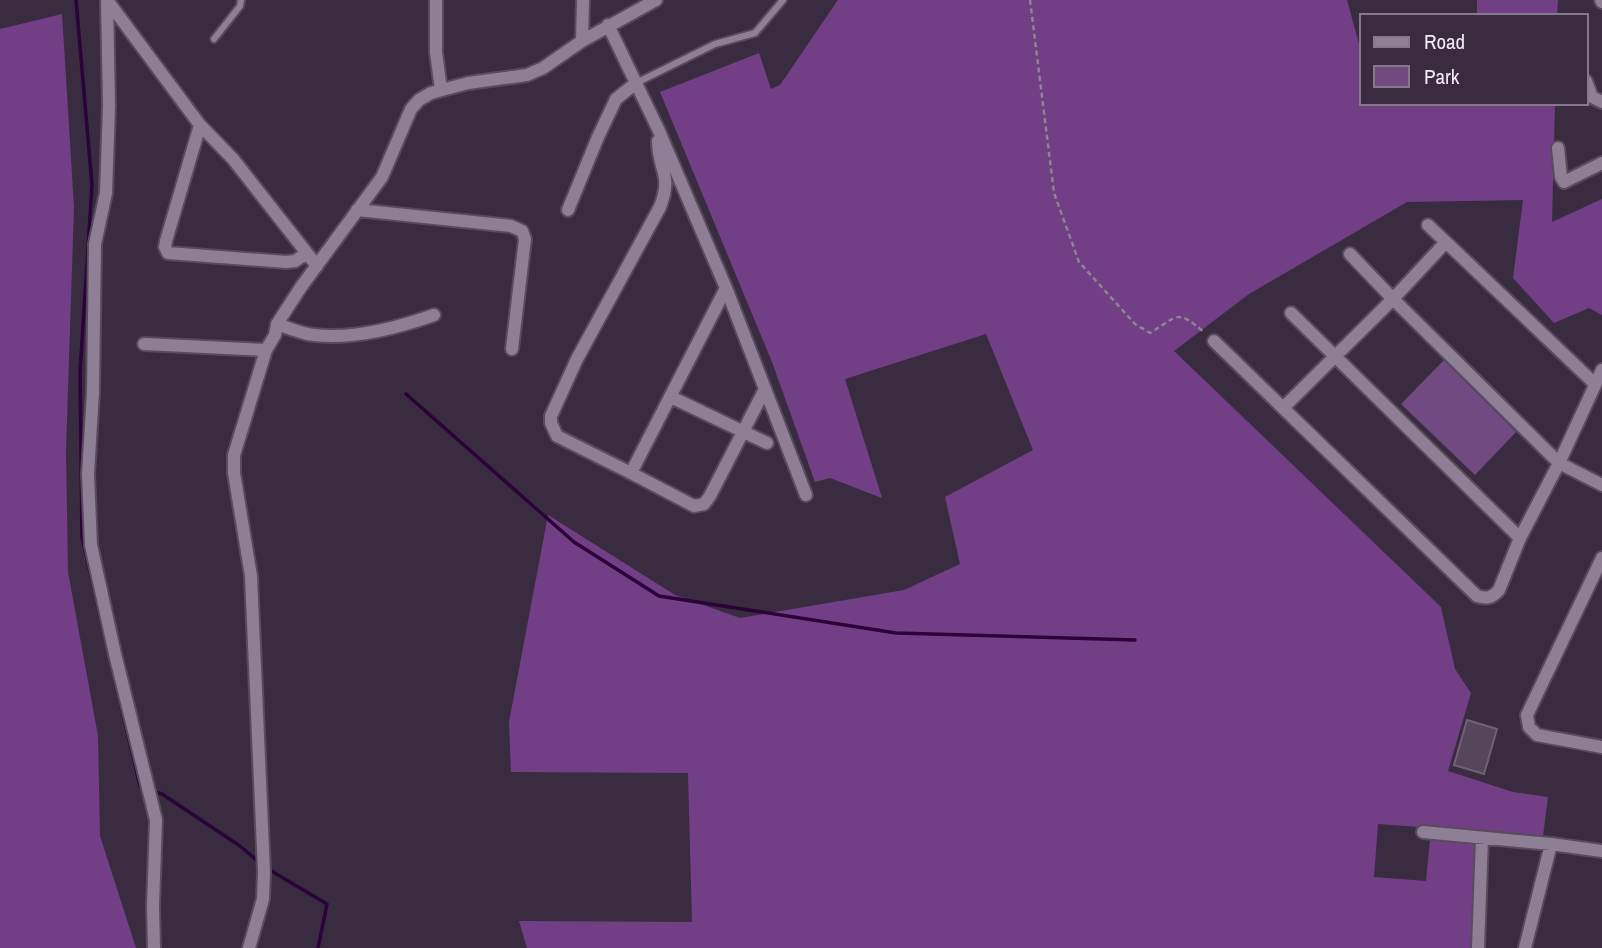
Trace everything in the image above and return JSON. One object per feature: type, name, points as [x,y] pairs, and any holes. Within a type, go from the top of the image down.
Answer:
[{"type":"street","points":[[107,0],[200,125],[233,159],[317,266]]},
{"type":"street","points":[[107,0],[109,106],[106,193],[95,243],[93,392],[88,474],[90,533],[115,654],[156,820],[154,948]]},
{"type":"street","points":[[436,0],[436,52],[441,90]]},
{"type":"street","points":[[582,41],[583,0]]},
{"type":"street","points":[[249,948],[263,899],[264,872],[251,576],[234,472],[234,455],[266,350],[275,335],[277,324],[382,177],[411,109],[419,100],[431,93],[484,80],[512,79],[527,75],[543,68],[608,25],[656,0]]},
{"type":"street","points":[[608,25],[659,131],[726,288],[806,495]]},
{"type":"street","points":[[568,211],[616,99],[636,83]]},
{"type":"street","points":[[1588,86],[1592,97],[1602,102]]},
{"type":"street","points":[[200,125],[166,241],[168,253],[286,262],[295,261],[307,253]]},
{"type":"street","points":[[659,131],[658,146],[667,180],[660,207],[577,359],[551,416],[551,423],[558,436],[694,506],[701,506],[710,496],[765,389]]},
{"type":"street","points":[[1558,148],[1564,182],[1602,163]]},
{"type":"street","points":[[358,210],[511,226],[522,231],[525,240],[512,349]]},
{"type":"street","points":[[1427,225],[1595,384]]},
{"type":"street","points":[[1283,408],[1393,299],[1445,243]]},
{"type":"street","points":[[1350,254],[1559,463],[1602,485]]},
{"type":"street","points":[[631,473],[726,288]]},
{"type":"street","points":[[1291,313],[1337,355],[1520,538]]},
{"type":"street","points":[[277,324],[312,335],[338,336],[368,332],[434,315]]},
{"type":"street","points":[[1214,341],[1477,596],[1486,598],[1493,597],[1499,590],[1520,538],[1559,463],[1602,370]]},
{"type":"street","points":[[144,344],[266,350]]},
{"type":"street","points":[[671,397],[767,443]]},
{"type":"street","points":[[1602,558],[1527,715],[1529,727],[1537,735],[1602,746]]},
{"type":"street","points":[[1423,832],[1602,851]]},
{"type":"street","points":[[1478,948],[1482,838]]},
{"type":"street","points":[[1525,948],[1551,844]]},
{"type":"lane","points":[[214,39],[240,6],[241,0]]},
{"type":"lane","points":[[636,83],[715,44],[755,33],[783,0]]},
{"type":"path","points":[[1030,0],[1054,193],[1079,262],[1135,324],[1150,333],[1178,316],[1185,316],[1214,341]]},
{"type":"green space","points":[[1444,360],[1516,432],[1475,475],[1401,404]]},
{"type":"shaded area","points":[[838,0],[1347,0],[1360,48],[1360,105],[1555,105],[1552,222],[1602,199],[1602,315],[1589,308],[1554,323],[1513,278],[1523,200],[1407,202],[1249,294],[1174,351],[1441,607],[1455,669],[1471,693],[1448,771],[1513,792],[1548,797],[1543,836],[1378,824],[1374,877],[1426,881],[1430,840],[1476,844],[1472,948],[527,948],[519,921],[692,922],[688,773],[511,772],[509,722],[548,515],[675,595],[740,618],[904,590],[960,564],[945,497],[1033,450],[986,334],[845,379],[882,498],[830,478],[815,482],[772,362],[660,92],[759,53],[771,89],[780,85]]},
{"type":"shaded area","points":[[1477,0],[1558,0],[1557,14],[1477,14]]},
{"type":"shaded area","points":[[62,14],[74,207],[66,451],[68,572],[98,736],[100,836],[136,948],[0,948],[0,29]]},
{"type":"building","points":[[1467,720],[1497,729],[1484,774],[1454,765]]},
{"type":"waterway","points":[[76,0],[92,185],[80,372],[82,537],[107,645]]},
{"type":"waterway","points":[[406,394],[574,542],[659,596],[896,633],[1135,640]]},
{"type":"waterway","points":[[111,663],[140,786],[145,788]]},
{"type":"waterway","points":[[152,791],[162,794],[240,846],[259,862]]},
{"type":"waterway","points":[[268,869],[327,904],[318,948]]}]
